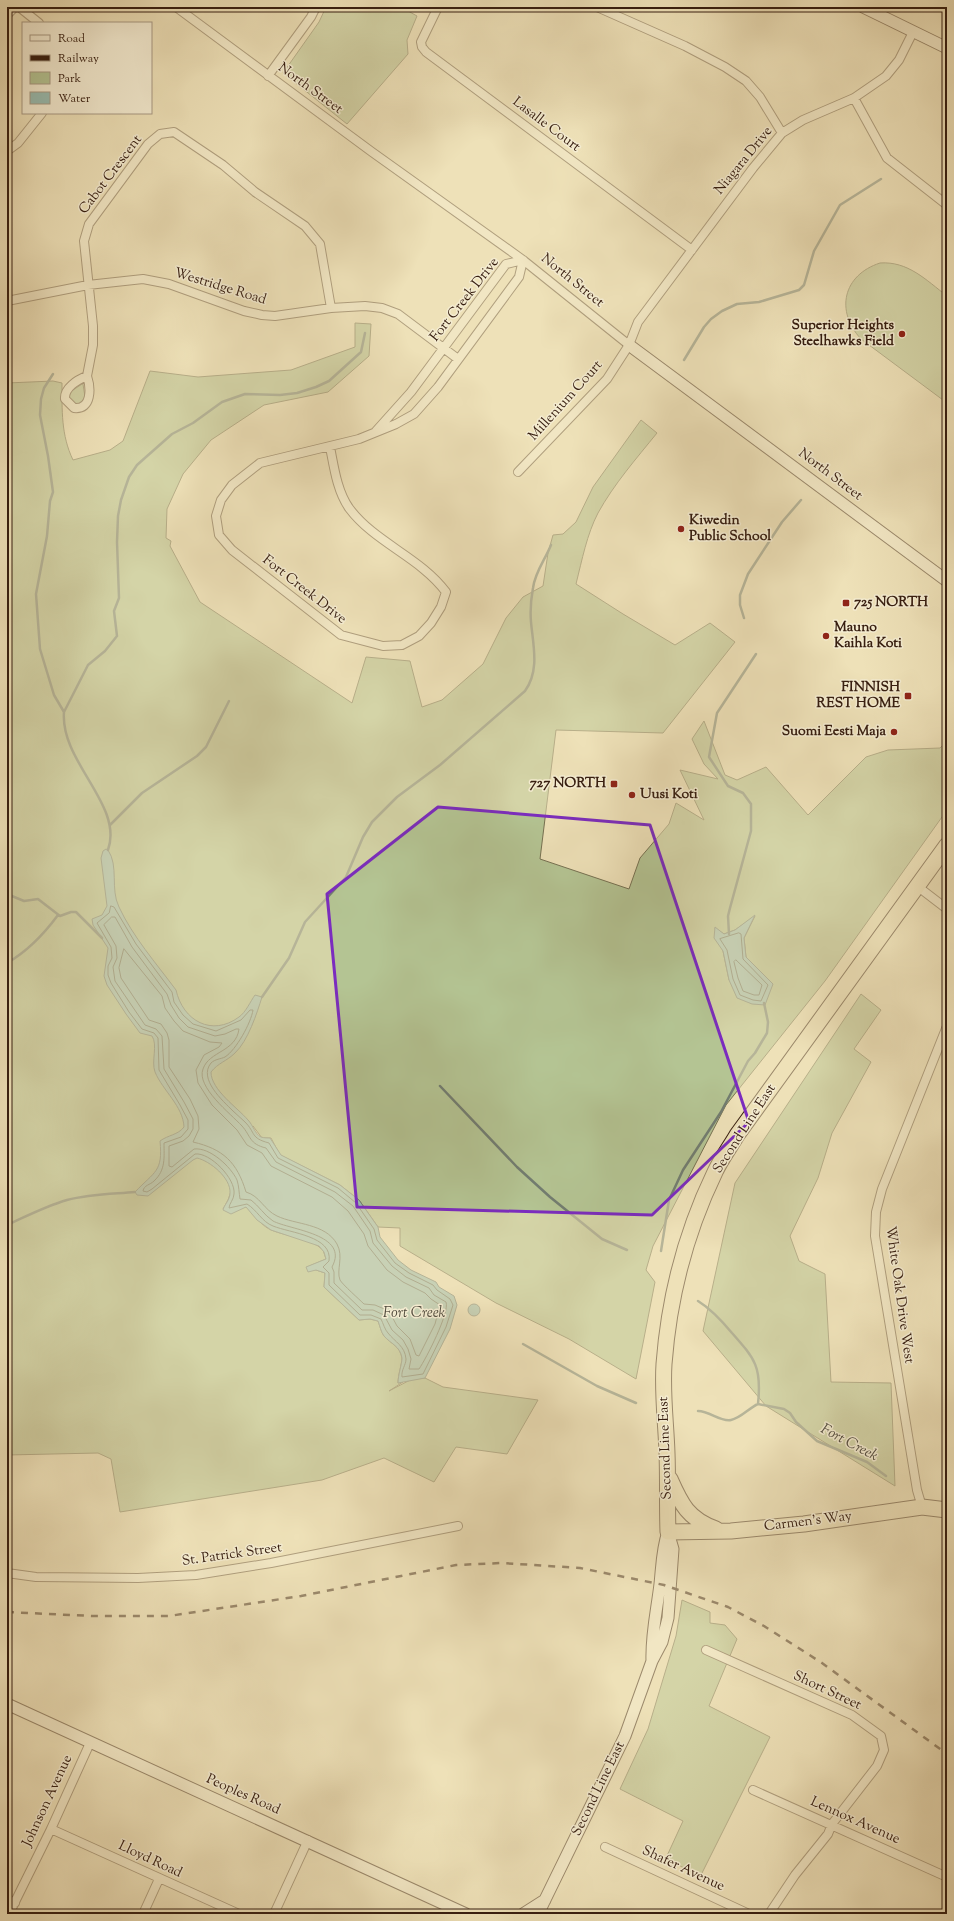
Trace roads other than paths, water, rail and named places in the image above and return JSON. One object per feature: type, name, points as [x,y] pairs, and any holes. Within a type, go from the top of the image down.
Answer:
[{"type":"highway","name":"Second Line East","points":[[668,1532],[668,1474],[664,1398],[664,1365],[670,1321],[682,1261],[702,1201],[716,1170],[737,1135],[947,846]]},
{"type":"highway","points":[[668,1474],[680,1502],[688,1512],[707,1526],[722,1531]]},
{"type":"highway","name":"Carmen's Way","points":[[668,1532],[722,1531],[804,1524],[922,1506],[947,1510]]},
{"type":"main road","points":[[863,7],[947,48]]},
{"type":"main road","name":"North Street","points":[[628,345],[947,581]]},
{"type":"main road","name":"Second Line East","points":[[538,1914],[625,1736],[652,1661],[651,1639],[660,1584],[662,1549],[668,1532]]},
{"type":"main road","name":"Peoples Road","points":[[7,1704],[308,1840],[466,1914]]},
{"type":"main road","points":[[522,1914],[546,1899],[547,1914]]},
{"type":"street","points":[[7,15],[14,7]]},
{"type":"street","points":[[19,7],[38,22]]},
{"type":"street","name":"North Street","points":[[176,7],[268,76],[523,260],[628,345]]},
{"type":"street","points":[[268,76],[311,17],[316,7]]},
{"type":"street","name":"Lasalle Court","points":[[438,7],[421,42],[422,47],[426,52],[692,250]]},
{"type":"street","points":[[597,7],[686,46],[725,67],[746,81],[760,97],[782,133]]},
{"type":"street","name":"Niagara Drive","points":[[628,345],[638,322],[753,168],[782,133],[803,120],[854,98],[886,76],[898,60],[913,32]]},
{"type":"street","points":[[854,98],[887,158],[947,205]]},
{"type":"street","points":[[7,151],[18,143],[41,114]]},
{"type":"street","name":"Cabot Crescent","points":[[86,376],[92,351],[93,326],[84,241],[89,224],[148,144],[160,134],[174,132],[223,165],[255,192],[305,226],[320,244],[331,308]]},
{"type":"street","name":"Fort Creek Drive","points":[[330,447],[340,489],[349,507],[364,525],[436,578],[446,592],[441,607],[431,623],[419,636],[402,644],[383,646],[341,635],[232,550],[219,535],[216,516],[221,500],[232,484],[260,462],[330,447],[374,433],[396,424],[414,414],[431,396],[519,277],[523,260],[506,264],[404,401],[374,433]]},
{"type":"street","name":"Westridge Road","points":[[7,301],[88,285],[125,280],[156,281],[262,315],[275,316],[331,308],[365,306],[382,308],[398,314],[458,359]]},
{"type":"street","name":"Millenium Court","points":[[518,472],[607,379],[628,345]]},
{"type":"street","points":[[917,886],[947,909]]},
{"type":"street","name":"White Oak Drive West","points":[[922,1506],[916,1490],[875,1236],[876,1212],[882,1188],[947,1026]]},
{"type":"street","name":"St. Patrick Street","points":[[7,1573],[52,1577],[138,1578],[196,1575],[271,1563],[458,1526]]},
{"type":"street","name":"Short Street","points":[[706,1650],[852,1715],[881,1736],[884,1750],[876,1766],[832,1824],[828,1834],[795,1875],[769,1914]]},
{"type":"street","name":"Johnson Avenue","points":[[9,1914],[11,1901],[51,1829],[90,1742]]},
{"type":"street","name":"Lennox Avenue","points":[[753,1790],[832,1824],[947,1877]]},
{"type":"street","name":"Lloyd Road","points":[[51,1829],[239,1914]]},
{"type":"street","points":[[274,1914],[308,1840]]},
{"type":"street","name":"Shafer Avenue","points":[[605,1847],[749,1914]]},
{"type":"street","points":[[143,1914],[160,1879]]},
{"type":"water","name":"Fort Creek","points":[[106,849],[111,856],[113,863],[115,893],[119,907],[131,929],[176,990],[185,1010],[192,1017],[200,1023],[219,1026],[229,1023],[239,1017],[246,1010],[255,995],[262,997],[252,1026],[240,1048],[211,1072],[212,1079],[220,1092],[248,1120],[259,1136],[270,1138],[281,1155],[340,1185],[359,1200],[378,1227],[380,1237],[398,1260],[411,1270],[436,1282],[439,1287],[454,1296],[457,1305],[450,1329],[425,1378],[398,1383],[402,1360],[401,1354],[397,1348],[384,1336],[378,1321],[370,1319],[359,1320],[324,1287],[325,1273],[316,1270],[308,1272],[306,1267],[326,1259],[324,1252],[319,1246],[271,1230],[257,1220],[246,1207],[231,1214],[223,1210],[230,1196],[229,1187],[223,1176],[213,1166],[197,1158],[148,1196],[137,1195],[135,1192],[152,1175],[159,1165],[161,1151],[160,1141],[179,1132],[184,1127],[180,1112],[155,1072],[154,1040],[152,1036],[140,1033],[107,985],[104,976],[108,948],[93,925],[92,919],[102,915],[107,906],[101,858],[103,851]]},
{"type":"water","points":[[755,915],[744,938],[746,957],[773,984],[765,1005],[752,1004],[737,998],[729,980],[723,951],[714,938],[715,927],[724,934],[735,930]]},
{"type":"water","points":[[474,1304],[478,1306],[480,1310],[478,1314],[474,1316],[470,1314],[468,1310],[470,1306]]},
{"type":"waterway","points":[[684,360],[704,327],[711,319],[722,311],[737,304],[759,302],[799,290],[804,285],[814,251],[840,205],[881,179]]},
{"type":"waterway","points":[[108,850],[111,833],[107,816],[100,800],[71,748],[65,730],[64,712],[88,665],[105,651],[117,636],[114,611],[119,598],[117,542],[118,516],[121,500],[129,477],[137,465],[172,434],[193,423],[222,402],[245,394],[280,395],[297,393],[329,381],[361,352],[365,333]]},
{"type":"waterway","points":[[53,374],[44,388],[41,399],[40,415],[53,492],[50,501],[47,536],[36,594],[40,649],[54,695],[64,712]]},
{"type":"waterway","points":[[744,618],[740,605],[740,595],[748,574],[782,522],[801,500]]},
{"type":"waterway","points":[[262,997],[289,958],[305,922],[346,877],[363,837],[372,822],[397,797],[440,765],[525,691],[533,675],[534,666],[534,648],[531,622],[531,601],[534,582],[551,545]]},
{"type":"waterway","points":[[729,934],[728,916],[751,831],[751,804],[743,793],[728,786],[709,757],[717,713],[756,654]]},
{"type":"waterway","points":[[110,825],[142,793],[197,756],[206,747],[229,701]]},
{"type":"waterway","name":"Fort Creek","points":[[7,894],[24,901],[38,899],[60,916],[71,912],[76,912],[102,938]]},
{"type":"waterway","points":[[7,963],[35,942],[58,915]]},
{"type":"waterway","points":[[661,1251],[669,1200],[683,1170],[721,1112],[748,1061],[755,1053],[767,1033],[768,1022],[764,1003]]},
{"type":"waterway","points":[[440,1086],[517,1167],[550,1197],[602,1239],[627,1250]]},
{"type":"waterway","points":[[7,1225],[59,1202],[93,1195],[135,1192]]},
{"type":"waterway","points":[[698,1301],[720,1320],[740,1342],[751,1357],[758,1372],[758,1404]]},
{"type":"waterway","name":"Fort Creek","points":[[523,1344],[597,1386],[636,1403]]},
{"type":"waterway","name":"Fort Creek","points":[[698,1411],[702,1411],[719,1418],[731,1420],[758,1404],[784,1409],[790,1413],[796,1422],[817,1441],[867,1462],[886,1476]]},
{"type":"railway","points":[[7,1612],[92,1616],[169,1616],[301,1596],[456,1565],[502,1563],[580,1568],[664,1585],[728,1607],[764,1626],[822,1663],[947,1754]]},
{"type":"place","name":"Superior Heights Steelhawks Field","points":[[902,334]]},
{"type":"place","name":"Kiwedin Public School","points":[[681,529]]},
{"type":"place","name":"725 NORTH","points":[[846,603]]},
{"type":"place","name":"Mauno Kaihla Koti","points":[[826,636]]},
{"type":"place","name":"FINNISH REST HOME","points":[[908,696]]},
{"type":"place","name":"Suomi Eesti Maja","points":[[894,732]]},
{"type":"place","name":"727 NORTH","points":[[614,784]]},
{"type":"place","name":"Uusi Koti","points":[[632,795]]}]
